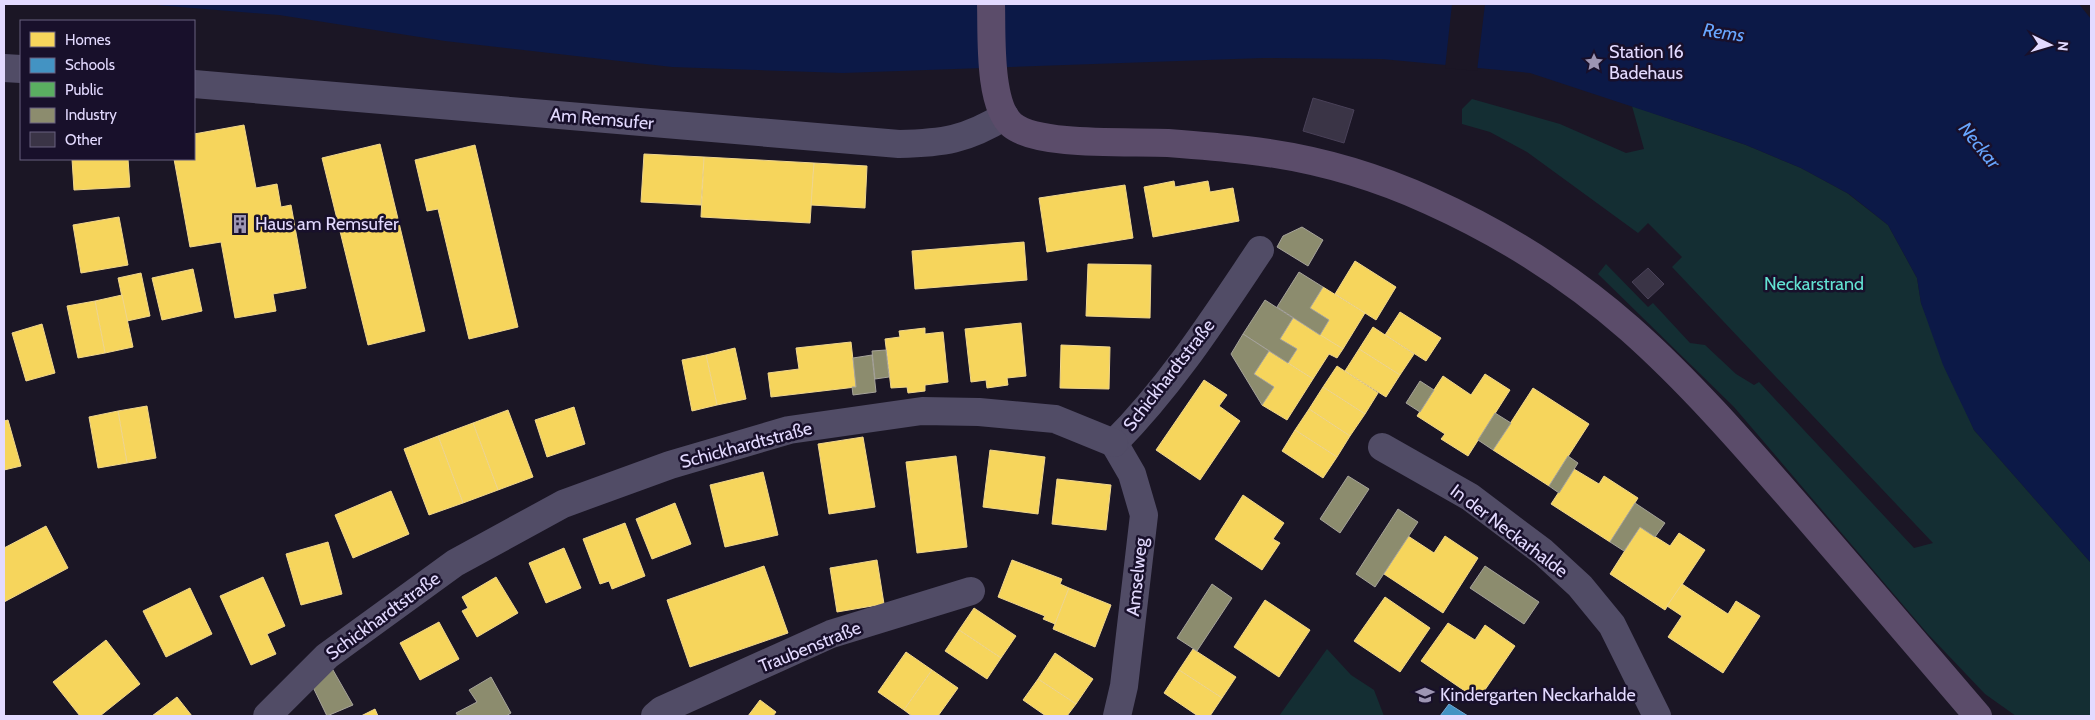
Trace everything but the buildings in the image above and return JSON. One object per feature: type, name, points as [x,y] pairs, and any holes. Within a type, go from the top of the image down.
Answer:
[{"type":"main road","points":[[991,4],[994,78],[1002,107],[1012,125],[1038,137],[1168,143],[1246,150],[1316,162],[1372,179],[1430,201],[1496,235],[1548,267],[1629,328],[1676,373],[1770,474],[1978,716]]},
{"type":"street","points":[[4,68],[20,69]]},
{"type":"street","name":"Am Remsufer","points":[[195,84],[898,144],[940,143],[968,136],[1002,107]]},
{"type":"street","name":"Schickhardtstraße","points":[[267,716],[327,656],[455,563],[563,504],[670,465],[789,430],[922,410],[979,412],[1055,419],[1114,443],[1159,393],[1206,330],[1260,250]]},
{"type":"street","name":"Amselweg","points":[[1114,443],[1132,474],[1144,516],[1124,686],[1117,716]]},
{"type":"street","name":"In der Neckarhalde","points":[[1382,447],[1470,497],[1543,552],[1580,586],[1612,625],[1657,716]]},
{"type":"street","name":"Traubenstraße","points":[[662,714],[832,634],[971,591]]},
{"type":"green space","name":"Neckarstrand","points":[[1472,99],[1560,124],[1626,153],[1644,149],[1632,106],[1746,145],[1801,168],[1847,193],[1888,225],[1917,278],[1921,303],[1974,430],[2091,563],[2091,716],[2016,716],[1985,694],[1927,633],[1734,407],[1598,274],[1606,264],[1648,307],[1653,303],[1690,343],[1705,345],[1736,374],[1754,385],[1759,382],[1914,548],[1933,543],[1672,267],[1682,257],[1648,223],[1638,233],[1527,152],[1490,132],[1462,124],[1462,109]]},
{"type":"green space","points":[[1327,649],[1351,675],[1374,690],[1384,716],[1279,716]]},
{"type":"water","points":[[144,4],[2079,4],[2091,19],[2091,563],[1974,430],[1943,365],[1921,303],[1917,278],[1888,225],[1849,194],[1801,168],[1746,145],[1530,73],[1382,59],[1263,58],[843,73],[672,67],[445,41],[279,15]]},
{"type":"pier","points":[[1452,4],[1485,4],[1477,71],[1445,68]]},
{"type":"place","name":"Station 16 Badehaus","points":[[1594,62]]},
{"type":"place","name":"Haus am Remsufer","points":[[240,224]]},
{"type":"place","name":"Kindergarten Neckarhalde","points":[[1425,695]]},
{"type":"water label","name":"Rems","points":[[1724,32]]},
{"type":"water label","name":"Neckar","points":[[1980,145]]}]
